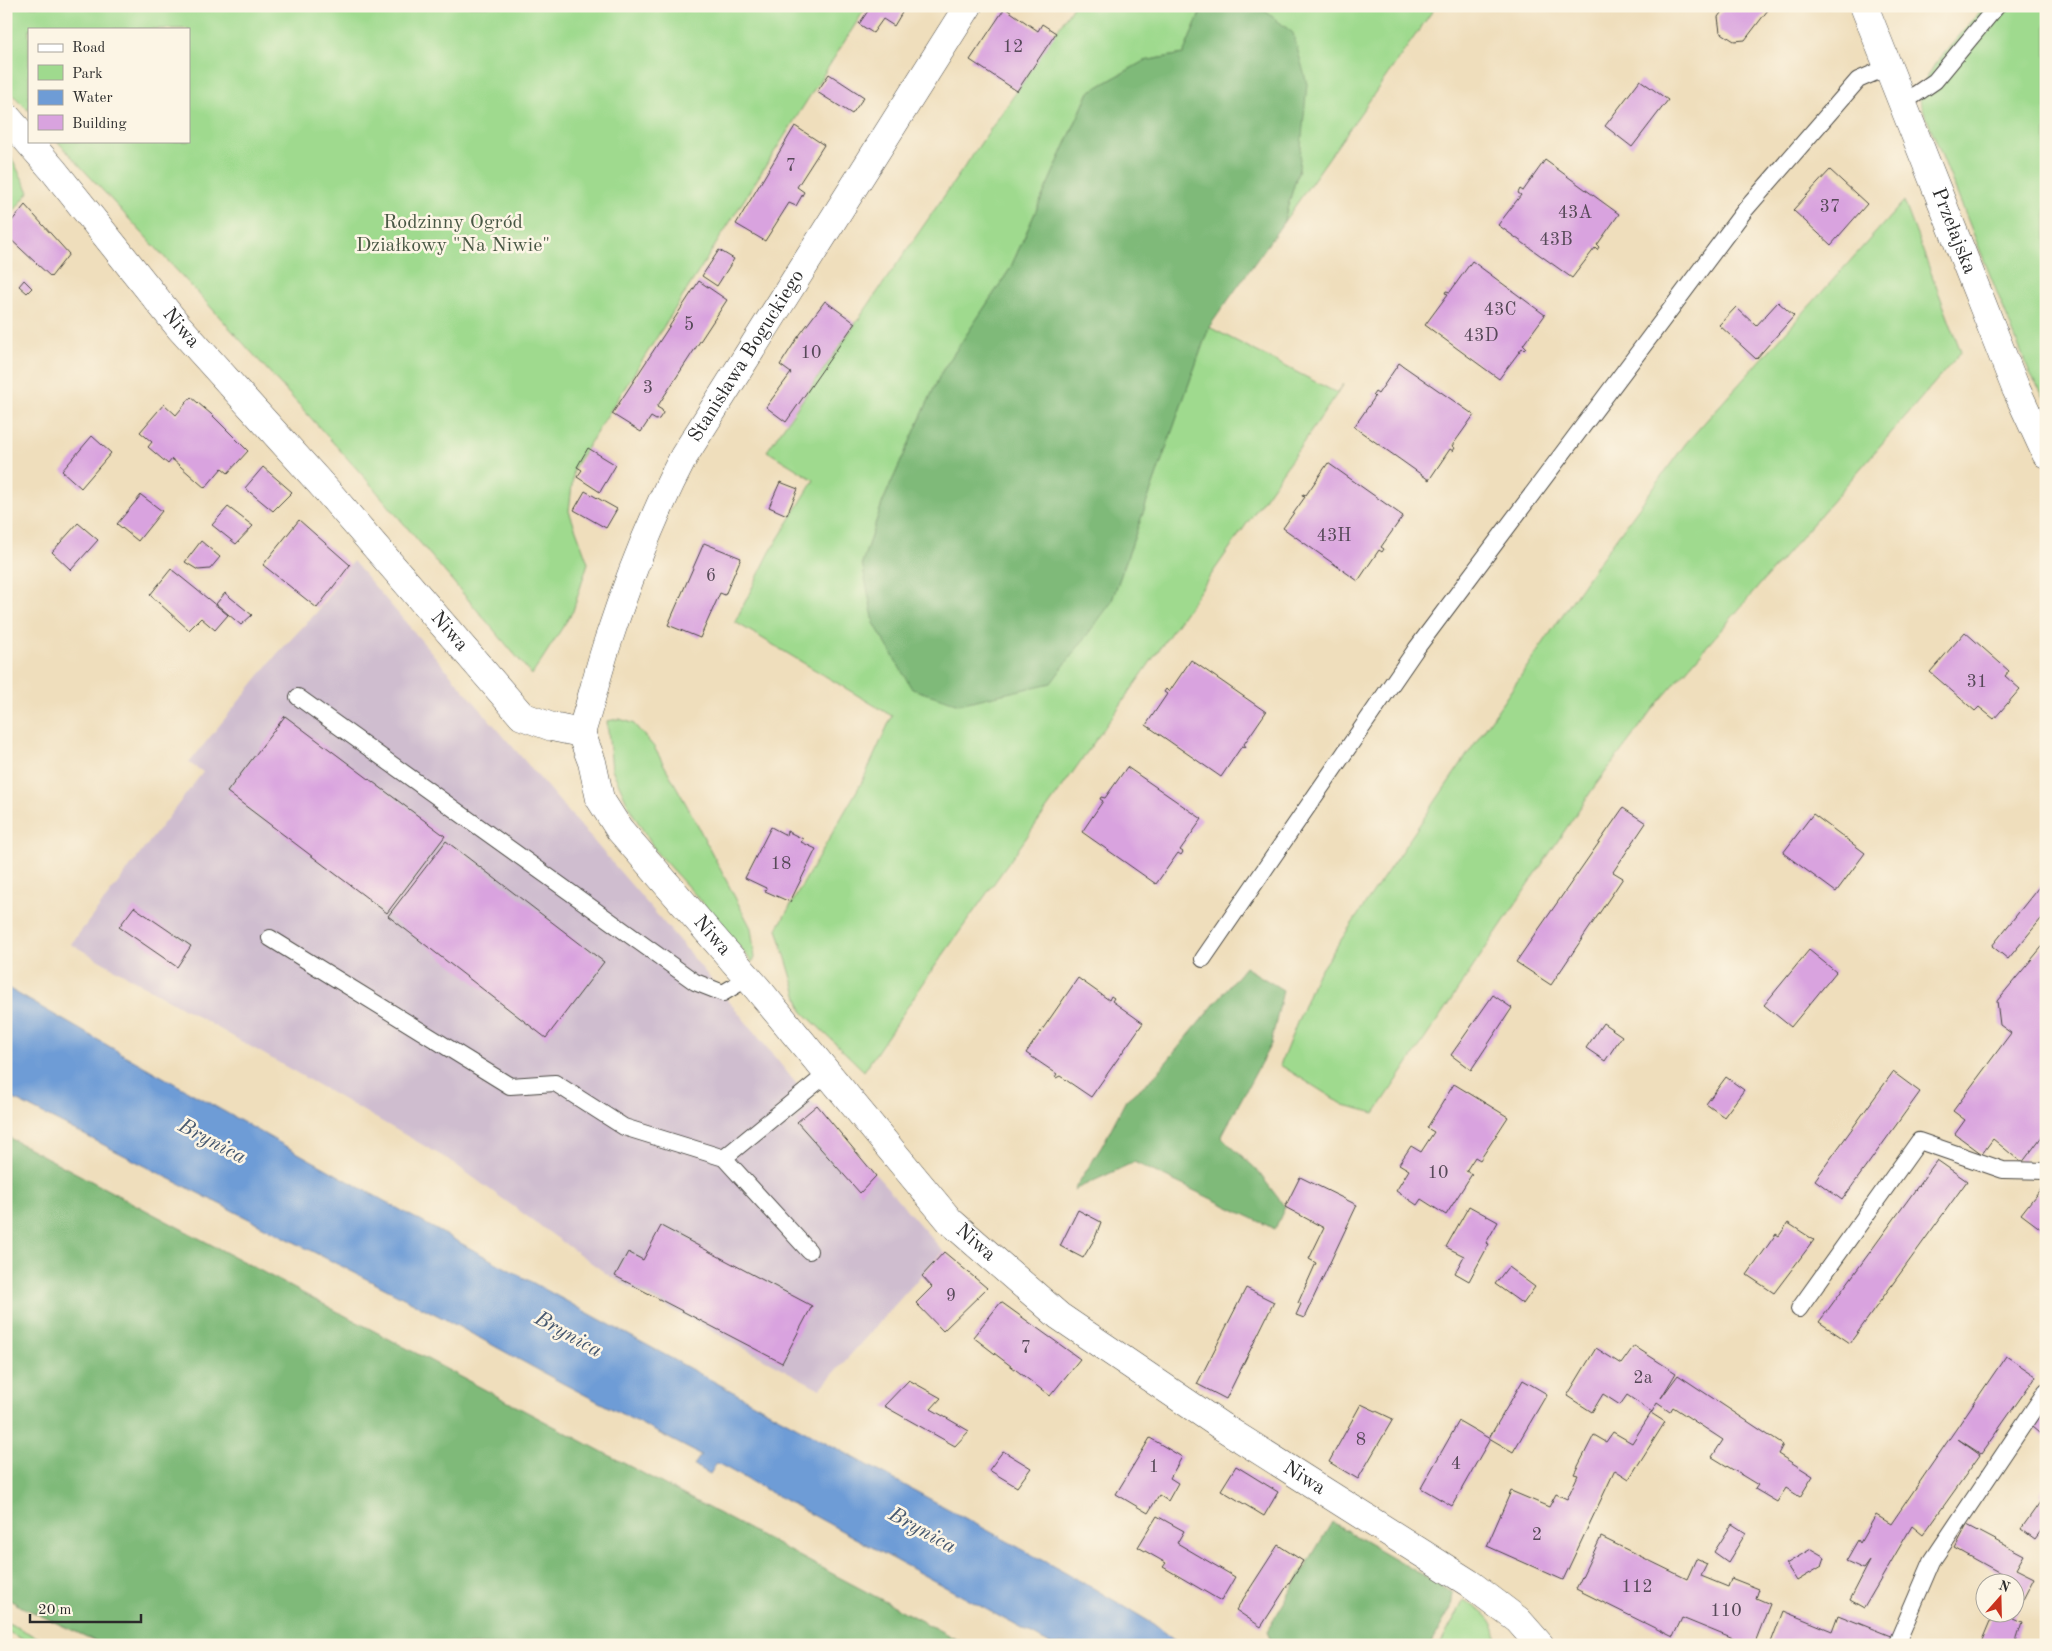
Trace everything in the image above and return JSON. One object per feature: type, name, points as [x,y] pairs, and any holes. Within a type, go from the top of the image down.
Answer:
[{"type":"street","name":"Stanisława Boguckiego","points":[[581,733],[607,642],[654,518],[684,456],[968,6]]},
{"type":"street","name":"Przełajska","points":[[1864,6],[2016,389],[2046,454]]},
{"type":"street","name":"Niwa","points":[[6,116],[28,141]]},
{"type":"street","name":"Niwa","points":[[29,142],[179,327],[335,501],[522,716],[552,727],[581,733],[592,762],[600,799],[620,829],[828,1073],[950,1221],[1059,1316],[1222,1426],[1469,1583],[1518,1620],[1540,1645]]},
{"type":"lane","points":[[1903,103],[1935,81],[1997,6]]},
{"type":"lane","points":[[1203,959],[1416,649],[1745,210],[1858,80],[1888,67]]},
{"type":"lane","points":[[298,697],[695,982],[724,993],[748,978]]},
{"type":"lane","points":[[270,938],[510,1086],[554,1083],[624,1127],[724,1158],[809,1250]]},
{"type":"lane","points":[[724,1158],[828,1073]]},
{"type":"lane","points":[[1800,1309],[1919,1141],[2003,1170],[2046,1171]]},
{"type":"lane","points":[[1896,1645],[1932,1561],[2046,1392]]},
{"type":"shaded area","points":[[353,561],[683,945],[804,1093],[943,1251],[820,1389],[611,1277],[449,1160],[71,944],[203,772],[189,763],[277,654],[317,612]]},
{"type":"green space","name":"Rodzinny Ogród Działkowy \"Na Niwie\"","points":[[6,6],[867,6],[574,468],[569,511],[588,563],[573,611],[532,675],[366,479],[58,142],[190,142],[190,28],[28,28],[28,110],[6,88]]},
{"type":"green space","points":[[1073,6],[1211,6],[1202,9],[1183,54],[1144,61],[1089,92],[1010,269],[941,373],[883,501],[862,563],[1111,603],[1209,327],[1337,393],[1344,384],[1117,710],[931,972],[864,1071],[802,1011],[777,929],[863,780],[892,716],[735,622],[770,552],[814,480],[767,451],[1017,91]]},
{"type":"green space","points":[[1211,6],[1259,6],[1293,33],[1307,84],[1299,168],[1283,223],[1209,327],[1111,603],[1051,683],[959,704],[912,689],[874,623],[862,563],[883,501],[941,373],[1010,269],[1089,92],[1144,61],[1183,54],[1202,9]]},
{"type":"green space","points":[[1259,6],[1436,6],[1283,223],[1299,168]]},
{"type":"green space","points":[[1985,6],[2046,6],[2046,400],[2030,374],[1917,94],[1935,64]]},
{"type":"green space","points":[[6,147],[29,192],[6,221]]},
{"type":"green space","points":[[1904,201],[1961,352],[1657,704],[1592,790],[1375,1113],[1344,1105],[1280,1065],[1315,978],[1593,570],[1686,443]]},
{"type":"green space","points":[[619,719],[633,723],[654,747],[690,811],[751,928],[755,958],[752,962],[701,901],[657,853],[630,809],[612,769],[607,721]]},
{"type":"green space","points":[[1245,967],[1283,990],[1271,1044],[1221,1137],[1256,1169],[1285,1207],[1275,1229],[1134,1162],[1074,1190],[1102,1146],[1126,1100],[1154,1077]]},
{"type":"green space","points":[[6,1136],[967,1645],[104,1645],[20,1606],[6,1598]]},
{"type":"green space","points":[[1332,1522],[1453,1593],[1451,1608],[1430,1645],[1273,1645],[1267,1631]]},
{"type":"green space","points":[[1464,1600],[1483,1613],[1492,1622],[1497,1645],[1440,1645]]},
{"type":"green space","points":[[6,1622],[53,1645],[34,1645],[6,1631]]},
{"type":"water","name":"Brynica","points":[[6,987],[276,1141],[1093,1588],[1152,1623],[1180,1645],[1052,1645],[717,1463],[710,1474],[694,1465],[701,1455],[564,1384],[441,1317],[6,1095]]},
{"type":"building","points":[[874,6],[906,6],[894,26],[883,19],[873,33],[859,24],[870,8],[872,9]]},
{"type":"building","points":[[1726,6],[1771,6],[1745,40],[1734,41],[1720,32],[1718,17]]},
{"type":"building","points":[[1005,8],[1038,31],[1042,24],[1056,33],[1017,91],[970,60]]},
{"type":"building","points":[[829,74],[864,97],[852,114],[817,92]]},
{"type":"building","points":[[1640,80],[1668,100],[1632,147],[1605,126]]},
{"type":"building","points":[[795,126],[824,145],[797,187],[804,192],[796,206],[789,203],[765,241],[736,224]]},
{"type":"building","points":[[1545,160],[1619,214],[1597,245],[1599,247],[1597,250],[1595,248],[1572,278],[1498,225],[1521,195],[1518,193],[1520,189],[1523,191]]},
{"type":"building","points":[[1830,170],[1867,204],[1831,245],[1793,210]]},
{"type":"building","points":[[25,205],[69,254],[51,277],[6,235],[6,228]]},
{"type":"building","points":[[719,250],[734,259],[717,286],[702,276]]},
{"type":"building","points":[[1472,261],[1545,315],[1523,345],[1526,348],[1524,350],[1522,348],[1499,379],[1425,325],[1448,294],[1445,293],[1446,291],[1450,292]]},
{"type":"building","points":[[24,280],[32,288],[27,293],[19,286]]},
{"type":"building","points":[[699,281],[727,300],[657,407],[663,413],[656,420],[651,417],[641,432],[612,414]]},
{"type":"building","points":[[825,301],[855,323],[786,422],[766,407],[791,373],[780,365]]},
{"type":"building","points":[[1778,302],[1794,316],[1756,359],[1719,325],[1736,307],[1756,326]]},
{"type":"building","points":[[1399,363],[1474,415],[1452,446],[1455,448],[1453,451],[1450,449],[1429,480],[1354,427],[1375,397],[1373,395],[1375,392],[1378,394]]},
{"type":"building","points":[[191,397],[248,451],[228,473],[222,468],[205,488],[172,459],[168,464],[148,447],[152,442],[140,432],[164,404],[176,415]]},
{"type":"building","points":[[92,436],[111,453],[81,488],[62,471]]},
{"type":"building","points":[[588,448],[616,465],[600,492],[577,477],[582,470],[577,467]]},
{"type":"building","points":[[1328,463],[1403,516],[1381,547],[1384,549],[1382,552],[1379,550],[1358,581],[1283,528],[1305,497],[1302,496],[1303,494],[1306,495]]},
{"type":"building","points":[[263,467],[292,492],[273,511],[245,488]]},
{"type":"building","points":[[780,482],[798,489],[787,515],[769,507]]},
{"type":"building","points":[[585,491],[617,509],[606,528],[574,510]]},
{"type":"building","points":[[141,495],[162,511],[138,541],[117,524]]},
{"type":"building","points":[[228,507],[253,526],[236,544],[212,525]]},
{"type":"building","points":[[299,520],[350,565],[317,608],[263,565]]},
{"type":"building","points":[[78,523],[98,540],[71,570],[52,552]]},
{"type":"building","points":[[201,541],[220,557],[210,569],[198,570],[185,562]]},
{"type":"building","points":[[704,543],[741,558],[725,595],[720,593],[700,638],[668,625]]},
{"type":"building","points":[[171,569],[228,615],[215,630],[201,618],[189,630],[150,595]]},
{"type":"building","points":[[225,593],[252,615],[241,625],[216,604]]},
{"type":"building","points":[[1965,632],[2009,671],[2005,676],[2020,689],[1994,719],[1979,707],[1975,711],[1930,672]]},
{"type":"building","points":[[1191,660],[1266,712],[1244,744],[1246,747],[1242,746],[1221,777],[1146,725],[1167,694],[1164,692],[1166,689],[1169,692]]},
{"type":"building","points":[[285,716],[445,836],[387,913],[227,792]]},
{"type":"building","points":[[1127,767],[1202,819],[1180,850],[1183,852],[1181,855],[1178,853],[1156,884],[1082,832],[1103,801],[1100,799],[1101,797],[1105,798]]},
{"type":"building","points":[[1623,808],[1646,823],[1613,872],[1623,878],[1551,985],[1516,962]]},
{"type":"building","points":[[1813,814],[1865,853],[1836,892],[1783,853]]},
{"type":"building","points":[[771,827],[786,835],[787,831],[803,839],[801,842],[816,849],[790,902],[765,891],[766,888],[745,878]]},
{"type":"building","points":[[446,841],[604,962],[546,1038],[388,916]]},
{"type":"building","points":[[2046,878],[2046,913],[2008,959],[1992,946]]},
{"type":"building","points":[[134,907],[191,946],[177,967],[119,927]]},
{"type":"building","points":[[2046,942],[2046,1131],[2022,1163],[1993,1139],[1982,1154],[1955,1134],[1965,1120],[1953,1111],[2011,1033],[2000,1025],[1997,1001]]},
{"type":"building","points":[[1809,950],[1836,972],[1791,1027],[1764,1005]]},
{"type":"building","points":[[1078,978],[1109,1000],[1111,996],[1114,998],[1112,1001],[1143,1023],[1091,1097],[1060,1076],[1056,1078],[1057,1074],[1026,1053]]},
{"type":"building","points":[[1493,995],[1512,1008],[1471,1070],[1451,1055]]},
{"type":"building","points":[[1603,1023],[1622,1036],[1605,1061],[1586,1048]]},
{"type":"building","points":[[1893,1072],[1920,1092],[1842,1200],[1815,1180]]},
{"type":"building","points":[[1726,1077],[1744,1090],[1724,1117],[1706,1104]]},
{"type":"building","points":[[1454,1084],[1508,1117],[1480,1160],[1475,1157],[1466,1171],[1472,1174],[1446,1215],[1421,1199],[1417,1205],[1396,1191],[1409,1170],[1399,1164],[1411,1146],[1421,1152],[1434,1132],[1427,1128]]},
{"type":"building","points":[[817,1105],[876,1176],[860,1193],[797,1122]]},
{"type":"building","points":[[1937,1160],[1967,1181],[1850,1343],[1819,1322]]},
{"type":"building","points":[[1300,1177],[1357,1205],[1304,1318],[1296,1315],[1301,1304],[1298,1303],[1316,1263],[1309,1259],[1324,1228],[1285,1207]]},
{"type":"building","points":[[2046,1182],[2046,1223],[2041,1229],[2021,1214]]},
{"type":"building","points":[[1469,1206],[1498,1222],[1486,1243],[1489,1244],[1469,1281],[1455,1273],[1464,1256],[1446,1247]]},
{"type":"building","points":[[1078,1210],[1101,1222],[1095,1238],[1083,1258],[1060,1246]]},
{"type":"building","points":[[1788,1223],[1814,1240],[1774,1293],[1747,1275],[1776,1234],[1779,1236]]},
{"type":"building","points":[[661,1226],[812,1306],[782,1363],[615,1276],[628,1252],[643,1260]]},
{"type":"building","points":[[944,1252],[987,1288],[943,1331],[916,1303],[932,1287],[922,1276]]},
{"type":"building","points":[[1508,1267],[1535,1287],[1523,1304],[1495,1284]]},
{"type":"building","points":[[1246,1288],[1274,1302],[1226,1399],[1197,1384]]},
{"type":"building","points":[[1001,1302],[1080,1359],[1050,1396],[973,1337]]},
{"type":"building","points":[[1634,1346],[1676,1373],[1661,1398],[1678,1375],[1783,1445],[1778,1454],[1813,1476],[1800,1497],[1786,1488],[1777,1502],[1755,1489],[1758,1485],[1712,1457],[1723,1440],[1673,1407],[1670,1412],[1657,1403],[1652,1412],[1627,1395],[1620,1405],[1603,1394],[1592,1412],[1567,1396],[1596,1348],[1621,1364]]},
{"type":"building","points":[[2006,1356],[2036,1376],[1981,1454],[1958,1439],[1980,1455],[1923,1535],[1912,1526],[1864,1608],[1850,1600],[1870,1561],[1864,1569],[1846,1561],[1858,1540],[1860,1543],[1876,1515],[1891,1524]]},
{"type":"building","points":[[909,1380],[941,1398],[931,1409],[969,1431],[955,1446],[884,1406]]},
{"type":"building","points":[[1523,1380],[1547,1394],[1513,1452],[1489,1438]]},
{"type":"building","points":[[1361,1404],[1393,1419],[1358,1479],[1329,1462]]},
{"type":"building","points":[[2046,1406],[2046,1439],[2032,1427]]},
{"type":"building","points":[[1651,1413],[1665,1422],[1629,1479],[1615,1470],[1563,1580],[1487,1546],[1511,1491],[1549,1507],[1556,1494],[1567,1499],[1578,1475],[1574,1474],[1594,1435],[1606,1442],[1613,1432],[1632,1443]]},
{"type":"building","points":[[1459,1421],[1490,1439],[1452,1506],[1421,1488]]},
{"type":"building","points":[[1150,1438],[1182,1457],[1170,1478],[1178,1483],[1168,1501],[1159,1495],[1148,1513],[1116,1494]]},
{"type":"building","points":[[1003,1451],[1031,1468],[1017,1487],[989,1470]]},
{"type":"building","points":[[1236,1466],[1278,1492],[1264,1516],[1221,1490]]},
{"type":"building","points":[[2046,1485],[2046,1524],[2035,1539],[2021,1529],[2043,1498],[2039,1494]]},
{"type":"building","points":[[1157,1516],[1184,1531],[1177,1543],[1235,1577],[1221,1601],[1163,1567],[1166,1563],[1138,1547]]},
{"type":"building","points":[[1732,1524],[1746,1533],[1728,1562],[1714,1552]]},
{"type":"building","points":[[1967,1525],[2024,1555],[2016,1569],[2034,1578],[2024,1598],[2024,1574],[2002,1574],[1955,1548]]},
{"type":"building","points":[[1601,1537],[1687,1579],[1696,1559],[1707,1564],[1701,1576],[1728,1587],[1731,1578],[1759,1589],[1756,1598],[1770,1604],[1754,1645],[1748,1645],[1682,1618],[1673,1637],[1576,1589]]},
{"type":"building","points":[[1278,1545],[1303,1561],[1261,1627],[1236,1610]]},
{"type":"building","points":[[1811,1549],[1825,1557],[1822,1566],[1797,1581],[1786,1564]]},
{"type":"building","points":[[1783,1611],[1832,1631],[1838,1615],[1893,1637],[1890,1645],[1770,1645]]},
{"type":"building","points":[[1989,1624],[2022,1624],[2015,1645],[1980,1645]]}]
